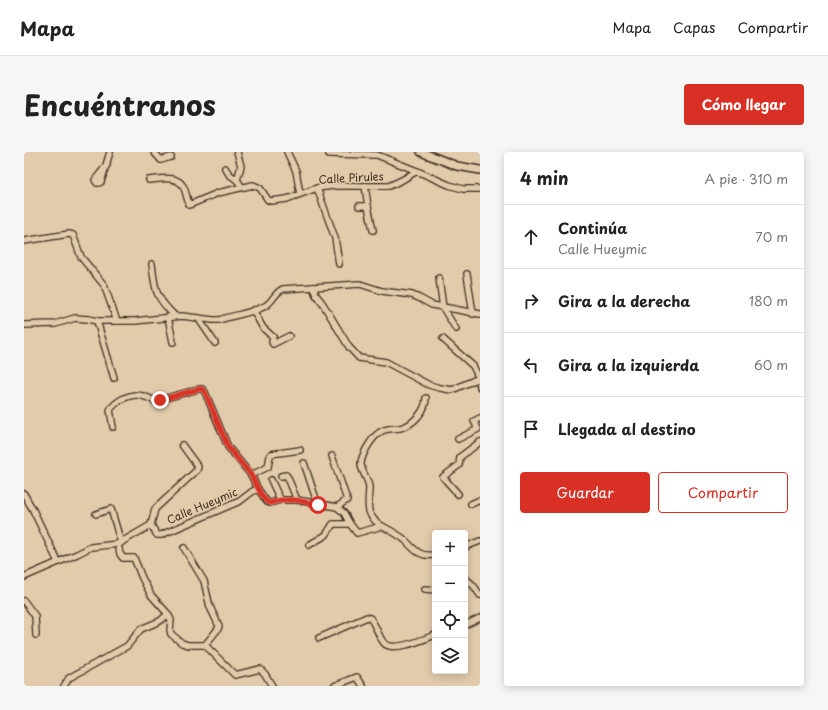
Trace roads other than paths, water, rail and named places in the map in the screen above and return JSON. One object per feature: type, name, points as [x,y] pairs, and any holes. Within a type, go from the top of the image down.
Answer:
[{"type":"main road","points":[[421,152],[457,166],[479,170]]},
{"type":"street","points":[[107,166],[110,152]]},
{"type":"street","points":[[154,152],[161,160],[171,157]]},
{"type":"street","points":[[237,152],[241,166],[238,180]]},
{"type":"street","points":[[287,152],[296,171],[300,194]]},
{"type":"street","points":[[329,154],[377,155],[450,185],[463,189],[480,189]]},
{"type":"street","points":[[225,168],[229,174],[238,180],[242,188]]},
{"type":"street","name":"Calle Pirules","points":[[149,180],[169,179],[178,181],[183,186],[189,205],[218,193],[253,185],[260,188],[268,200],[271,201],[287,199],[317,188],[334,186],[389,186],[416,171]]},
{"type":"street","points":[[365,186],[373,230]]},
{"type":"street","points":[[317,188],[335,238],[339,264]]},
{"type":"street","points":[[359,206],[368,206]]},
{"type":"street","points":[[24,241],[70,234],[73,235],[81,257],[101,279],[117,321]]},
{"type":"street","points":[[152,264],[156,293],[171,317],[173,342]]},
{"type":"street","points":[[467,274],[473,314]]},
{"type":"street","points":[[439,278],[443,308],[456,329]]},
{"type":"street","points":[[24,325],[55,324],[75,318],[97,321],[135,321],[171,317],[219,320],[264,307],[271,302],[278,291],[283,289],[360,284],[382,291],[412,295],[432,305],[443,308],[480,314]]},
{"type":"street","points":[[313,287],[316,295],[349,347],[359,358],[386,362],[429,385],[452,390],[480,378]]},
{"type":"street","points":[[253,310],[264,328],[273,337],[273,344],[289,336]]},
{"type":"street","points":[[198,318],[215,343]]},
{"type":"street","points":[[97,321],[114,378]]},
{"type":"street","points":[[443,339],[473,366],[480,378],[480,387]]},
{"type":"street","points":[[113,427],[110,410],[113,405],[126,397],[136,394],[146,396],[155,401],[202,389],[205,392],[228,447],[251,475],[267,502],[270,503],[281,500],[296,500],[318,505],[337,507],[344,513],[357,533],[382,526]]},
{"type":"street","points":[[426,398],[426,405],[422,412],[408,424],[401,428],[385,430],[373,438],[360,463],[369,487],[369,512],[376,522],[399,535],[419,553],[428,556],[432,555]]},
{"type":"street","points":[[458,439],[478,429],[474,421],[480,418]]},
{"type":"street","points":[[458,494],[443,477],[459,465],[460,457],[480,442]]},
{"type":"street","points":[[151,525],[155,509],[197,470],[198,467],[182,445]]},
{"type":"street","points":[[251,475],[268,467],[271,454],[300,450]]},
{"type":"street","points":[[332,456],[347,500],[337,507]]},
{"type":"street","points":[[304,463],[318,505]]},
{"type":"street","points":[[281,476],[286,475],[288,478],[296,500]]},
{"type":"street","points":[[271,480],[281,500]]},
{"type":"street","name":"Calle Hueymic","points":[[24,577],[91,547],[119,543],[151,525],[157,535],[161,535],[240,501],[258,489]]},
{"type":"street","points":[[24,496],[33,510],[58,562]]},
{"type":"street","points":[[472,504],[480,500]]},
{"type":"street","points":[[96,514],[111,509],[120,554],[123,558],[134,558],[151,595],[168,614],[171,620],[171,634],[182,643],[188,645],[205,645],[235,675],[260,669],[263,671],[272,686]]},
{"type":"street","points":[[309,545],[326,535],[333,524],[350,524]]},
{"type":"street","points":[[468,546],[480,541]]},
{"type":"street","points":[[184,548],[204,581],[210,607],[219,626],[218,630],[205,645]]},
{"type":"street","points":[[468,581],[480,595]]},
{"type":"street","points":[[468,586],[473,585]]},
{"type":"street","points":[[425,589],[432,590]]},
{"type":"street","points":[[25,604],[34,616],[36,635]]},
{"type":"street","points":[[64,686],[69,678],[127,646],[141,630],[160,621],[168,614]]},
{"type":"street","points":[[319,638],[367,617],[370,618],[383,642],[388,646],[395,647],[432,636]]},
{"type":"street","points":[[468,624],[480,618]]},
{"type":"street","points":[[334,686],[357,677],[363,686]]}]
